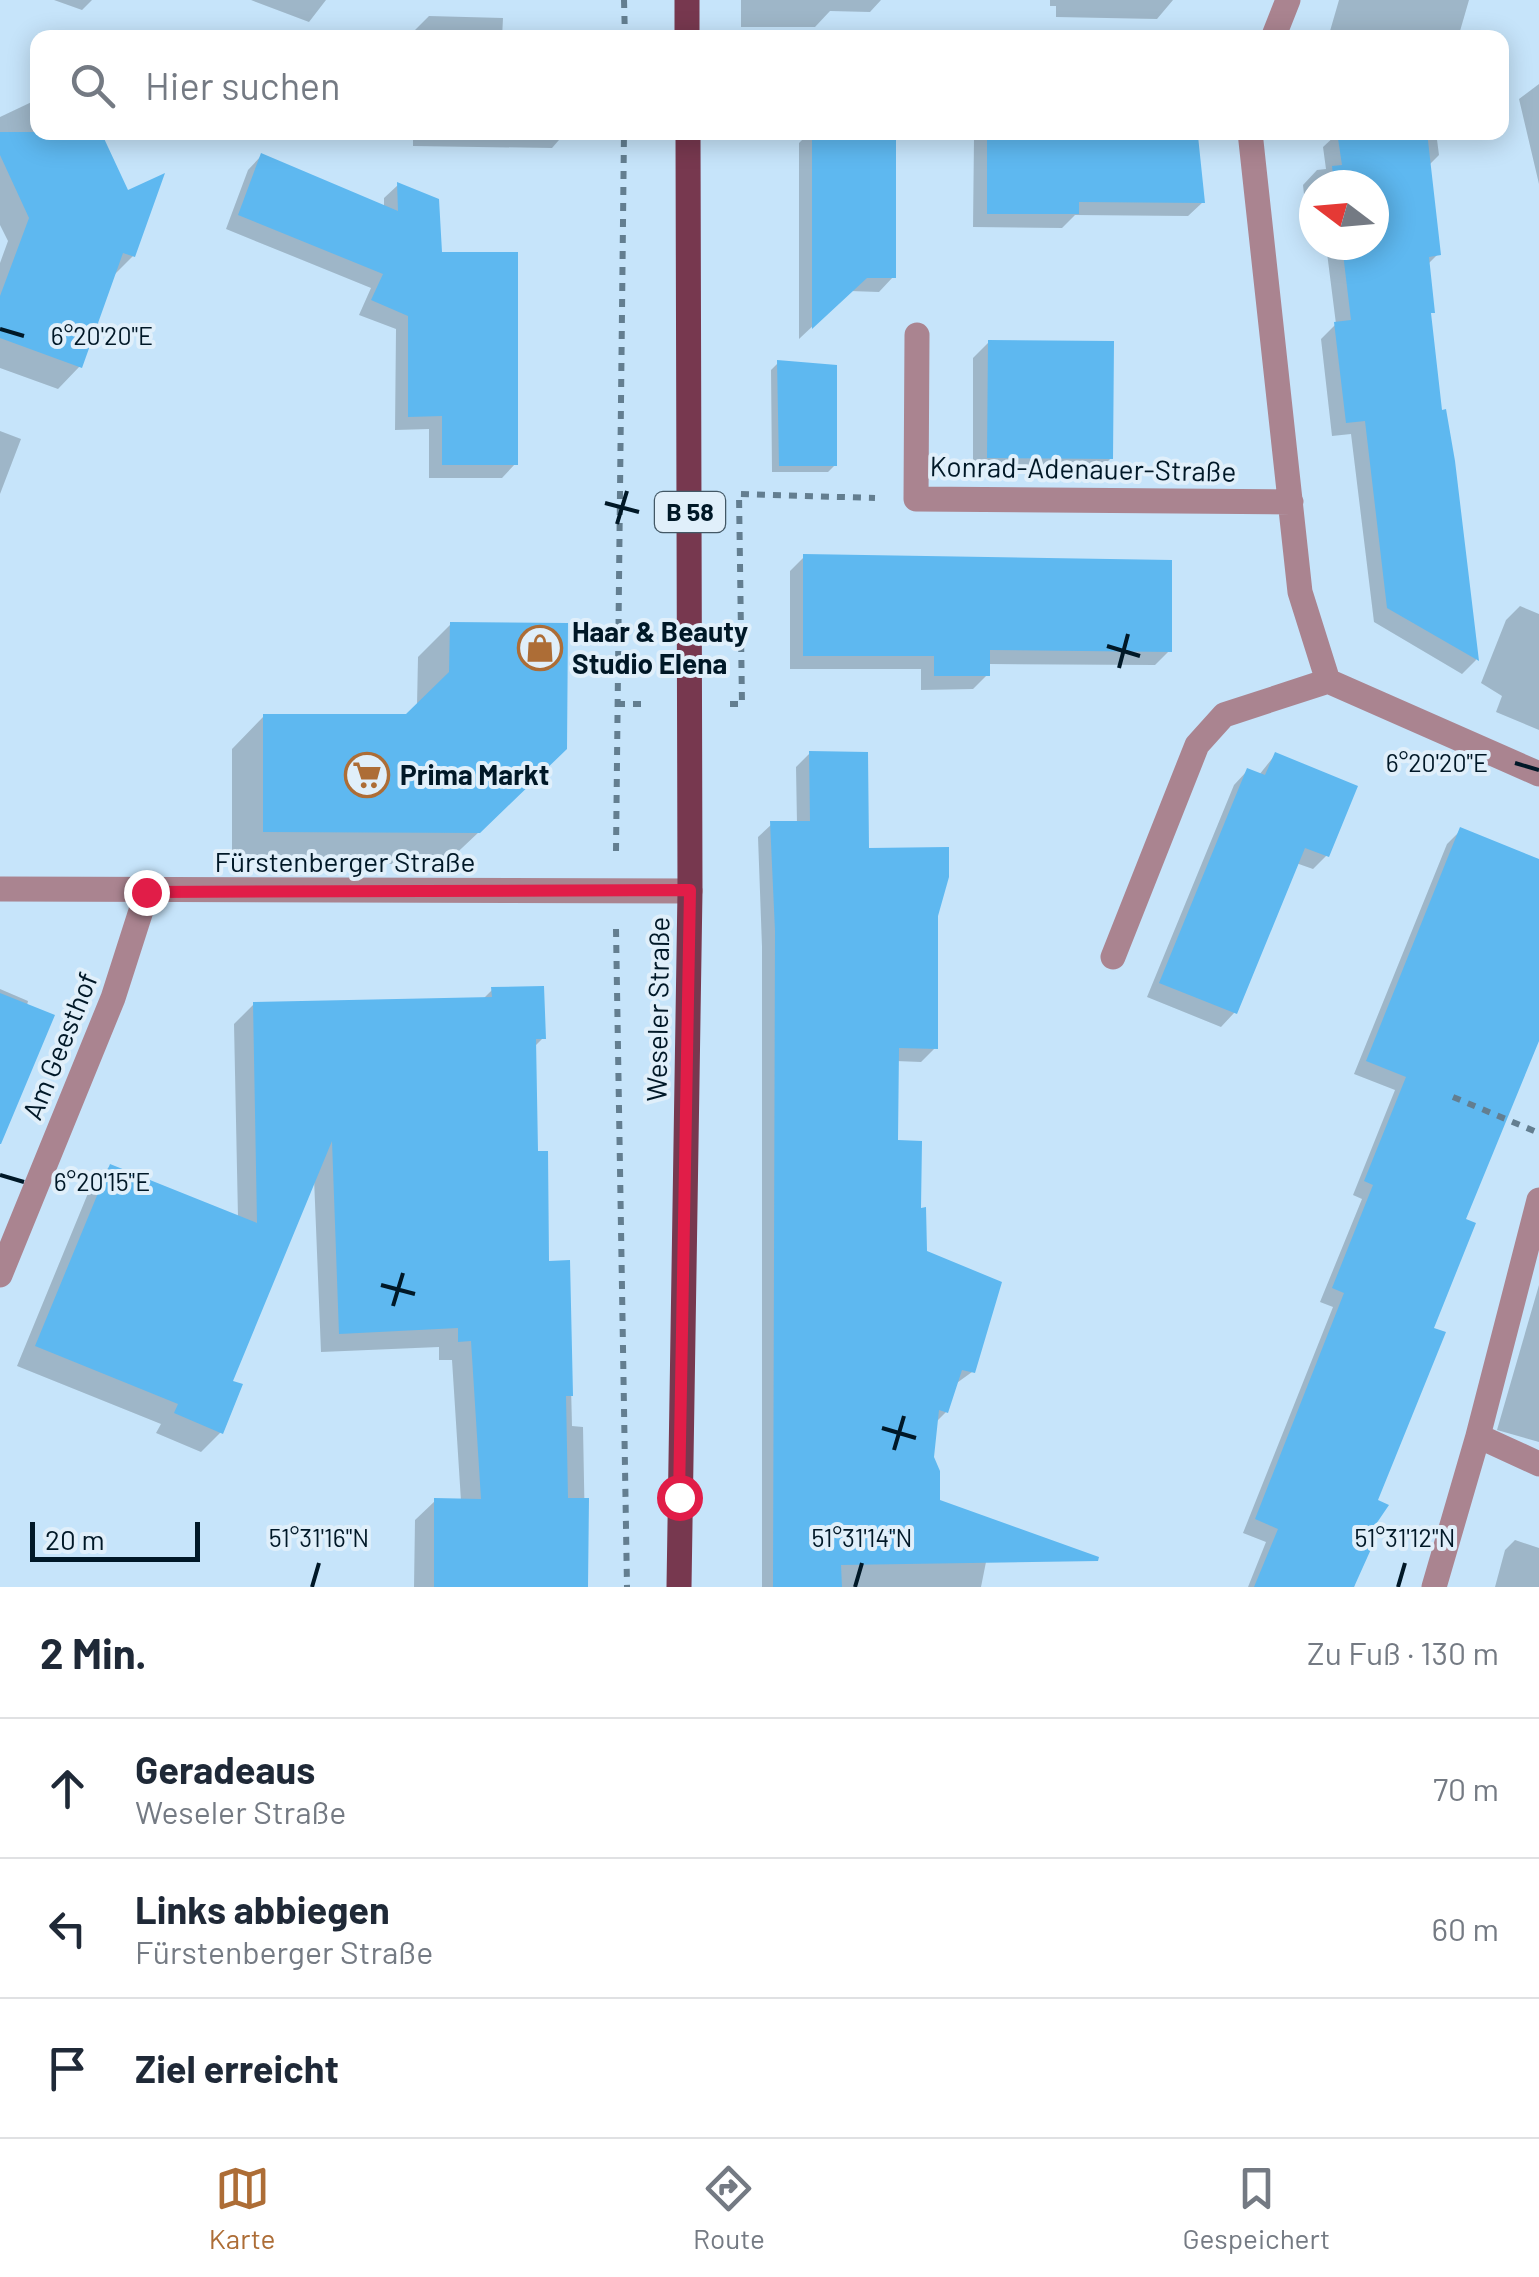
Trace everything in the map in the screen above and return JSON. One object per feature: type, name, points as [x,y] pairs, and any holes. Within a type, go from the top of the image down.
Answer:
[{"type":"main road","points":[[687,0],[687,30]]},
{"type":"main road","name":"Weseler Straße","points":[[679,1587],[690,890],[688,140]]},
{"type":"street","points":[[1276,30],[1288,0]]},
{"type":"street","points":[[1251,140],[1300,592],[1328,681]]},
{"type":"street","name":"Konrad-Adenauer-Straße","points":[[917,335],[916,499],[1291,502]]},
{"type":"street","points":[[1113,957],[1198,746],[1224,715],[1328,681],[1539,774]]},
{"type":"street","name":"Fürstenberger Straße","points":[[0,889],[690,890]]},
{"type":"street","name":"Am Geesthof","points":[[0,1275],[113,998],[146,892]]},
{"type":"street","points":[[1434,1587],[1539,1200]]},
{"type":"street","points":[[1478,1436],[1539,1464]]},
{"type":"path","points":[[624,0],[625,30]]},
{"type":"path","points":[[616,704],[742,704],[739,494],[916,499]]},
{"type":"path","points":[[1453,1097],[1539,1133]]},
{"type":"building","points":[[0,132],[30,132],[30,140],[105,140],[128,190],[165,173],[135,257],[123,253],[82,368],[0,338],[0,296],[29,218],[0,155]]},
{"type":"building","points":[[812,140],[896,140],[896,278],[867,278],[812,329]]},
{"type":"building","points":[[987,140],[1198,140],[1205,203],[1079,202],[1079,214],[987,214]]},
{"type":"building","points":[[1338,140],[1428,140],[1441,255],[1429,257],[1435,313],[1431,313],[1442,410],[1446,409],[1455,461],[1479,661],[1387,608],[1365,421],[1346,423],[1334,322],[1351,320],[1344,260],[1389,260],[1389,170],[1332,170],[1332,166],[1342,165]]},
{"type":"building","points":[[261,153],[398,211],[397,182],[439,199],[442,252],[518,252],[518,465],[442,465],[442,416],[408,417],[408,316],[371,300],[383,274],[238,215]]},
{"type":"building","points":[[988,340],[1114,341],[1113,459],[987,458]]},
{"type":"building","points":[[777,360],[837,365],[837,466],[779,466]]},
{"type":"building","points":[[803,554],[1172,560],[1172,652],[990,650],[990,676],[934,676],[934,656],[803,656]]},
{"type":"building","points":[[450,622],[568,623],[567,749],[480,833],[263,832],[263,714],[406,714],[449,672]]},
{"type":"building","points":[[809,751],[868,752],[869,848],[949,847],[949,877],[938,916],[938,1049],[899,1048],[898,1140],[922,1141],[921,1208],[926,1207],[927,1251],[1002,1282],[975,1373],[962,1370],[948,1413],[939,1410],[934,1457],[940,1471],[940,1500],[1099,1557],[1098,1561],[841,1565],[842,1587],[773,1587],[775,931],[770,821],[810,821]]},
{"type":"building","points":[[1275,752],[1358,786],[1329,857],[1305,848],[1237,1014],[1159,983],[1247,768],[1265,775]]},
{"type":"building","points":[[1460,827],[1539,859],[1539,1041],[1466,1219],[1476,1223],[1434,1328],[1446,1332],[1378,1500],[1389,1505],[1372,1530],[1376,1538],[1354,1587],[1254,1587],[1278,1529],[1255,1519],[1344,1293],[1332,1288],[1373,1185],[1364,1181],[1406,1077],[1366,1061]]},
{"type":"building","points":[[544,986],[546,1039],[536,1039],[538,1151],[548,1151],[549,1261],[570,1260],[573,1396],[566,1396],[568,1498],[589,1498],[588,1587],[434,1587],[434,1498],[481,1499],[471,1341],[458,1342],[458,1328],[339,1334],[332,1141],[233,1381],[243,1384],[223,1434],[174,1413],[178,1404],[35,1346],[110,1164],[257,1223],[253,1002],[492,997],[491,987]]},
{"type":"building","points":[[0,993],[55,1015],[1,1144],[0,1144]]},
{"type":"place","name":"Haar & Beauty Studio Elena","points":[[540,648]]},
{"type":"place","name":"Prima Markt","points":[[367,775]]},
{"type":"route","points":[[146,892],[690,890],[679,1497]]}]
